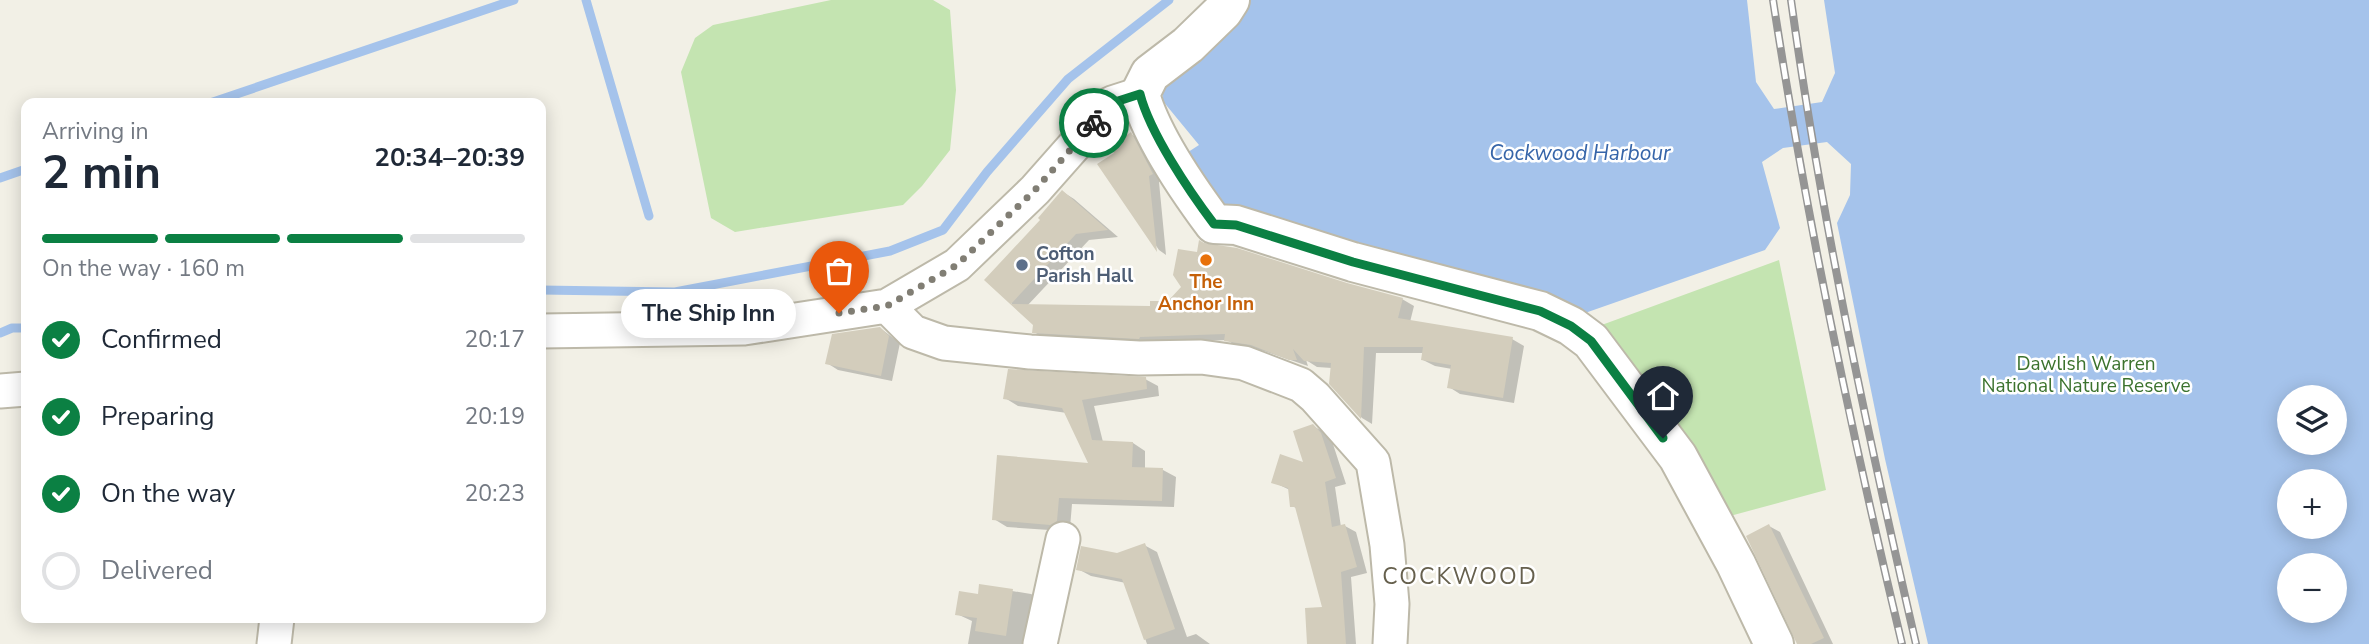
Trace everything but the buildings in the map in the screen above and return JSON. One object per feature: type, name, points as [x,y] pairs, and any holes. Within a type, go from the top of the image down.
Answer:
[{"type":"street","points":[[1230,0],[1223,11],[1188,45],[1150,74],[1140,94],[1144,112],[1199,205],[1214,224],[1236,225],[1353,262],[1540,311],[1571,326],[1591,341],[1678,457],[1737,564],[1774,644]]},
{"type":"street","points":[[546,331],[744,328],[887,306],[957,265],[1035,190],[1112,103],[1140,94]]},
{"type":"street","points":[[887,306],[914,332],[944,343],[1125,358],[1200,356],[1244,363],[1301,385],[1373,462],[1387,545],[1392,604],[1391,644]]},
{"type":"street","points":[[0,391],[21,389]]},
{"type":"street","points":[[1040,644],[1063,539]]},
{"type":"street","points":[[274,644],[276,623]]},
{"type":"green space","points":[[831,0],[933,0],[950,10],[956,90],[950,150],[922,186],[903,205],[735,232],[711,218],[681,72],[695,38],[713,25]]},
{"type":"green space","points":[[1779,260],[1826,490],[1730,516],[1588,330]]},
{"type":"water","name":"Cockwood Harbour","points":[[1242,0],[1747,0],[1756,82],[1774,109],[1822,102],[1835,73],[1824,0],[2369,0],[2369,644],[1928,644],[1885,459],[1837,223],[1850,195],[1851,164],[1827,142],[1783,148],[1762,162],[1780,228],[1765,250],[1585,313],[1220,209],[1182,156],[1199,145],[1162,100],[1164,87]]},
{"type":"waterway","points":[[225,98],[514,0]]},
{"type":"waterway","points":[[586,0],[649,216]]},
{"type":"waterway","points":[[546,290],[675,292],[890,251],[943,230],[987,172],[1068,79],[1169,0]]},
{"type":"waterway","points":[[0,178],[21,171]]},
{"type":"waterway","points":[[0,333],[21,328]]},
{"type":"railway","points":[[1773,0],[1831,323],[1902,644]]},
{"type":"railway","points":[[1791,0],[1816,162],[1846,324],[1916,644]]},
{"type":"way so far","points":[[839,313],[887,306],[957,265],[1035,190],[1094,123]]},
{"type":"place","name":"The Anchor Inn","points":[[1206,260]]},
{"type":"place","name":"Cofton Parish Hall","points":[[1022,265]]},
{"type":"place","name":"The Ship Inn","points":[[839,313]]},
{"type":"district","name":"COCKWOOD","points":[[1460,576]]},
{"type":"route","points":[[1094,123],[1112,103],[1140,94],[1144,112],[1199,205],[1214,224],[1236,225],[1353,262],[1540,311],[1571,326],[1591,341],[1663,438]]},
{"type":"park label","name":"Dawlish Warren National Nature Reserve","points":[[2086,375]]}]
